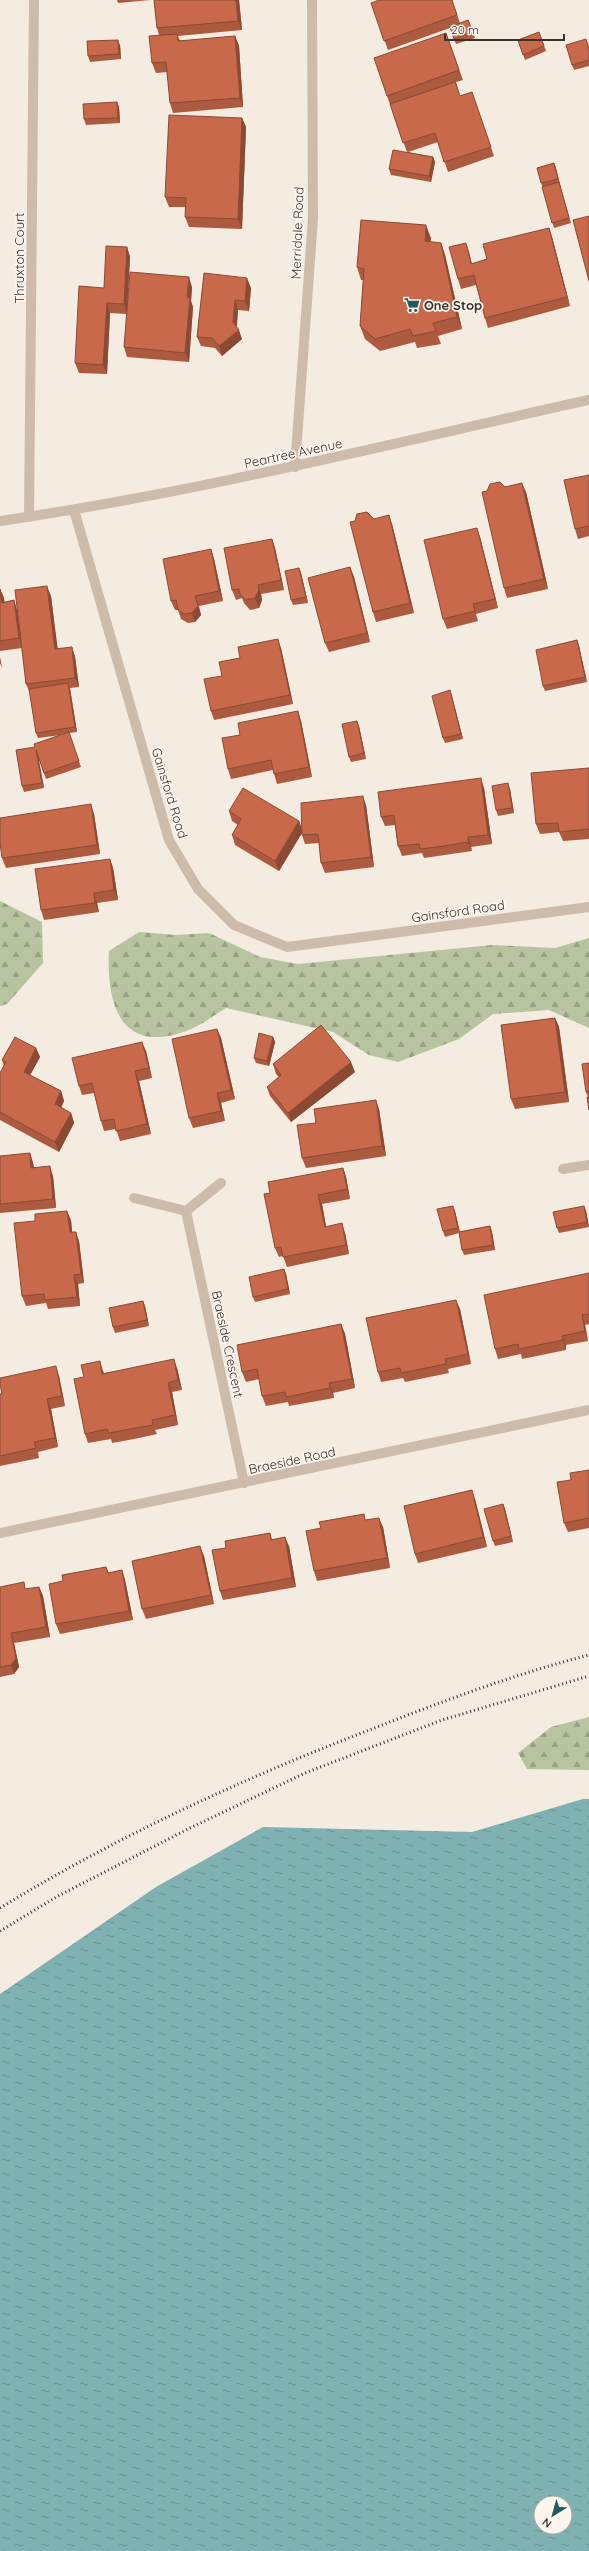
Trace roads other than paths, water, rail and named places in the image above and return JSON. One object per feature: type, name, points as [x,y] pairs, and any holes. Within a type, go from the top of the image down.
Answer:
[{"type":"street","name":"Thruxton Court","points":[[29,517],[34,0]]},
{"type":"street","name":"Merridale Road","points":[[295,467],[313,218],[312,0]]},
{"type":"street","name":"Peartree Avenue","points":[[0,521],[74,510],[295,467],[589,400]]},
{"type":"street","name":"Gainsford Road","points":[[74,510],[169,840],[198,889],[234,925],[287,948],[589,907]]},
{"type":"street","points":[[563,1169],[589,1165]]},
{"type":"street","points":[[134,1198],[186,1211],[221,1183]]},
{"type":"street","name":"Braeside Crescent","points":[[186,1211],[244,1483]]},
{"type":"street","name":"Braeside Road","points":[[0,1533],[589,1410]]},
{"type":"water","points":[[583,1799],[589,1799],[589,2551],[0,2551],[0,1994],[156,1887],[263,1827],[472,1832]]},
{"type":"railway","points":[[0,1908],[90,1857],[229,1788],[324,1748],[452,1698],[561,1662],[589,1655]]},
{"type":"railway","points":[[0,1931],[58,1896],[188,1829],[305,1773],[442,1720],[589,1676]]},
{"type":"place","name":"One Stop","points":[[412,305]]}]
